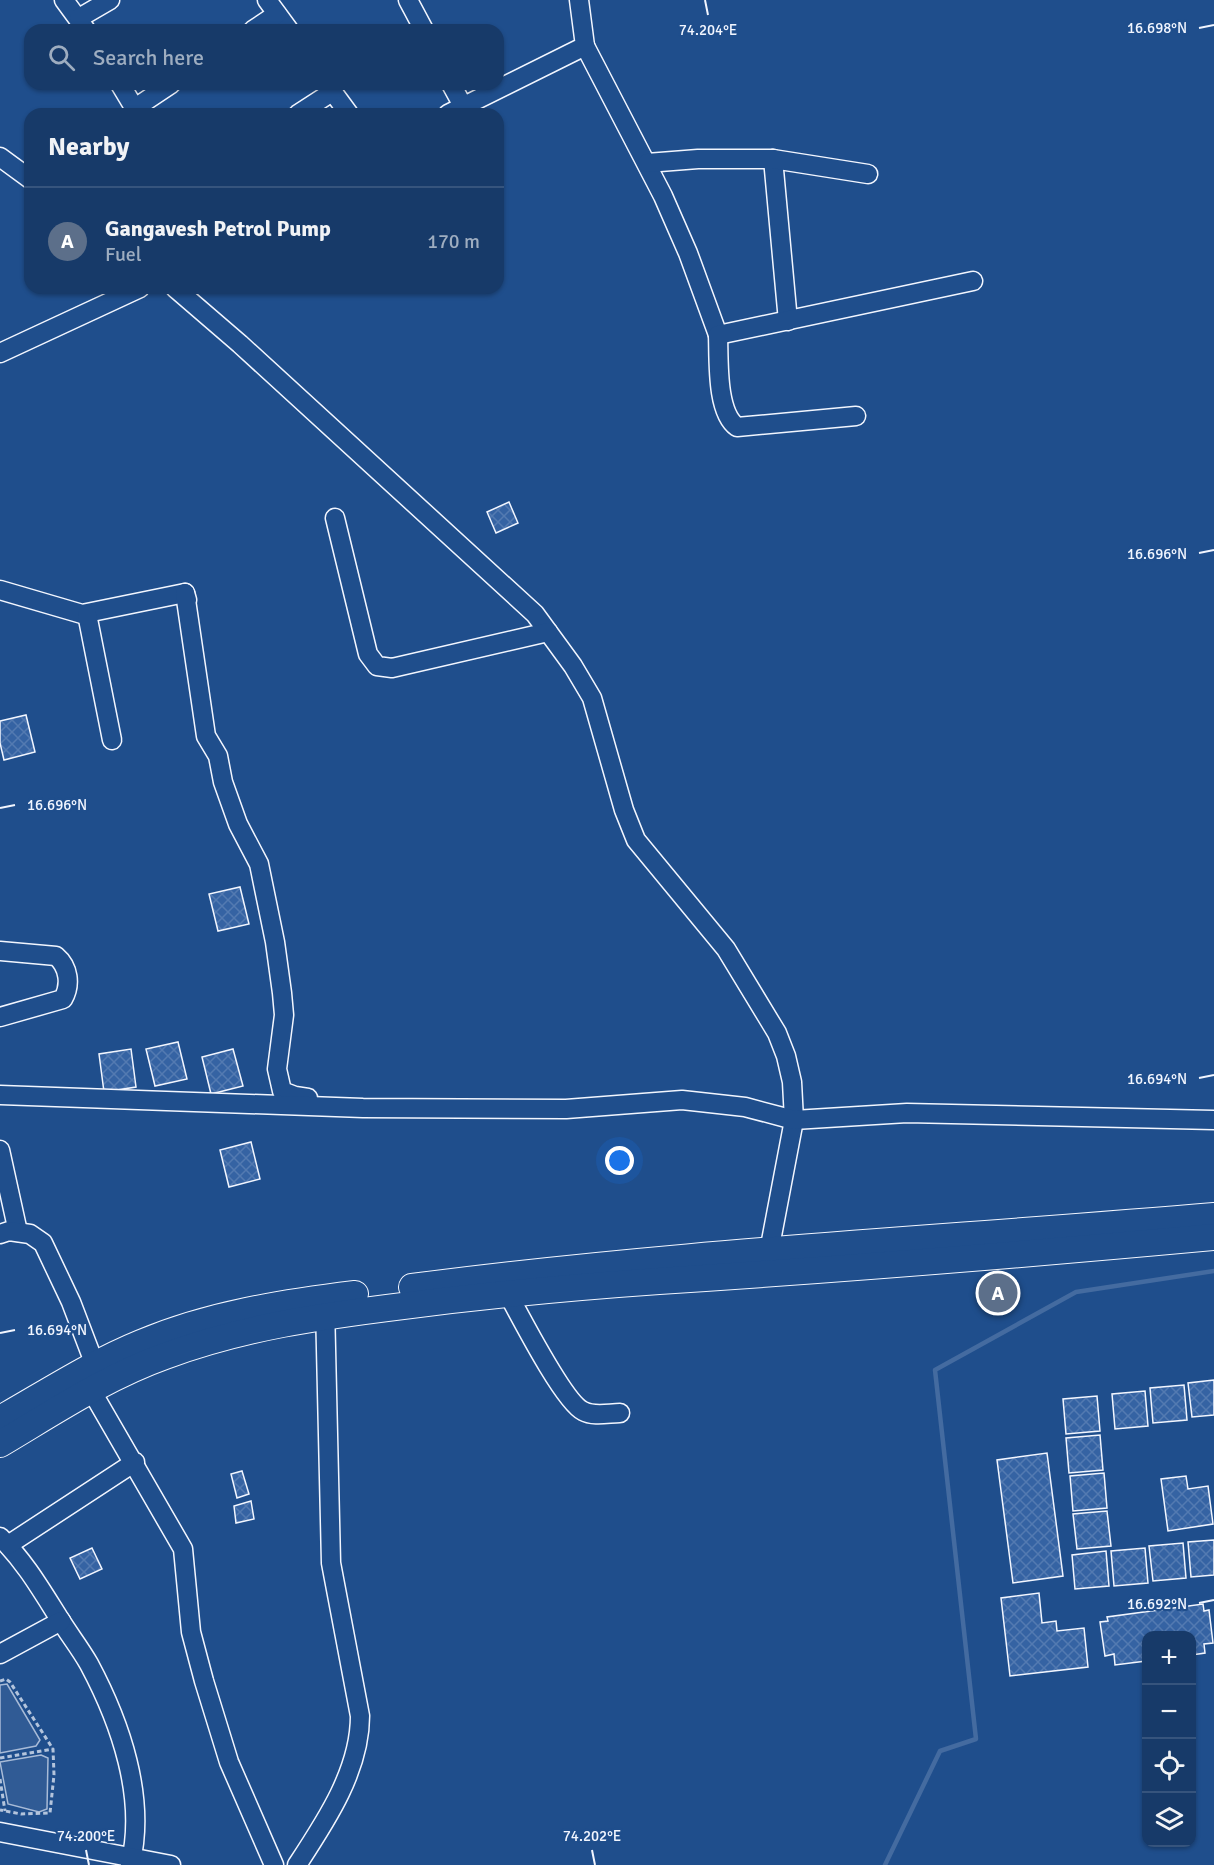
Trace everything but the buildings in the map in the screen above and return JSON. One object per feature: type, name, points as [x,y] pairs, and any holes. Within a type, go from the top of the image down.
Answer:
[{"type":"highway","points":[[0,1419],[95,1365],[171,1331],[230,1314],[508,1294],[767,1261],[1214,1216]]},
{"type":"highway","points":[[0,1444],[91,1390],[165,1356],[325,1307],[559,1268],[767,1261],[1214,1237]]},
{"type":"street","points":[[64,0],[83,24],[110,0]]},
{"type":"street","points":[[408,0],[421,24]]},
{"type":"street","points":[[579,0],[585,46],[647,163],[688,253],[718,335],[723,406],[729,422],[737,427],[856,416]]},
{"type":"street","points":[[258,24],[272,7],[285,24]]},
{"type":"street","points":[[504,86],[585,46]]},
{"type":"street","points":[[124,90],[134,108]]},
{"type":"street","points":[[140,108],[163,90]]},
{"type":"street","points":[[305,108],[327,90]]},
{"type":"street","points":[[331,90],[344,108]]},
{"type":"street","points":[[452,90],[455,108]]},
{"type":"street","points":[[459,108],[496,90]]},
{"type":"street","points":[[0,157],[24,175]]},
{"type":"street","points":[[647,163],[698,159],[773,159],[868,174]]},
{"type":"street","points":[[773,159],[788,321]]},
{"type":"street","points":[[718,335],[973,281]]},
{"type":"street","points":[[0,353],[127,294]]},
{"type":"street","points":[[182,294],[240,344],[526,606],[548,632],[592,698],[624,810],[636,840],[726,949],[777,1033],[792,1082],[794,1120],[767,1261]]},
{"type":"street","points":[[335,518],[368,654],[377,666],[392,668],[548,632]]},
{"type":"street","points":[[0,590],[75,613],[87,614],[186,597],[206,736],[218,756],[223,782],[238,824],[259,864],[275,942],[284,1015],[277,1069],[282,1091],[295,1096],[345,1101],[363,1108]]},
{"type":"street","points":[[87,614],[112,740]]},
{"type":"street","points":[[0,951],[56,956],[62,961],[68,979],[68,990],[63,999],[0,1017]]},
{"type":"street","points":[[0,1095],[363,1108],[566,1109],[682,1100],[745,1107],[794,1120],[907,1113],[1214,1120]]},
{"type":"street","points":[[0,1150],[9,1233],[30,1234],[43,1243],[71,1302],[95,1365]]},
{"type":"street","points":[[508,1294],[532,1340],[572,1402],[582,1411],[591,1414],[620,1413]]},
{"type":"street","points":[[297,1865],[323,1826],[354,1760],[360,1738],[360,1716],[331,1563],[325,1307]]},
{"type":"street","points":[[91,1390],[135,1462],[183,1549],[191,1632],[204,1681],[230,1762],[274,1865]]},
{"type":"street","points":[[131,1861],[136,1820],[123,1747],[111,1710],[88,1662],[23,1560],[4,1541],[135,1462]]},
{"type":"street","points":[[0,1654],[61,1621]]},
{"type":"street","points":[[0,1832],[131,1861],[171,1865]]},
{"type":"path","points":[[0,1681],[6,1679],[10,1682],[53,1749],[54,1775],[50,1813],[2,1810],[0,1779]]},
{"type":"path","points":[[0,1758],[53,1749]]},
{"type":"shaded area","points":[[7,1684],[40,1740],[36,1746],[0,1753],[0,1685]]},
{"type":"shaded area","points":[[41,1755],[48,1758],[47,1809],[39,1812],[8,1804],[0,1762]]},
{"type":"waterway","points":[[885,1865],[940,1751],[976,1739],[935,1370],[1076,1292],[1214,1271]]},
{"type":"place","name":"Gangavesh Petrol Pump","points":[[998,1293]]}]
